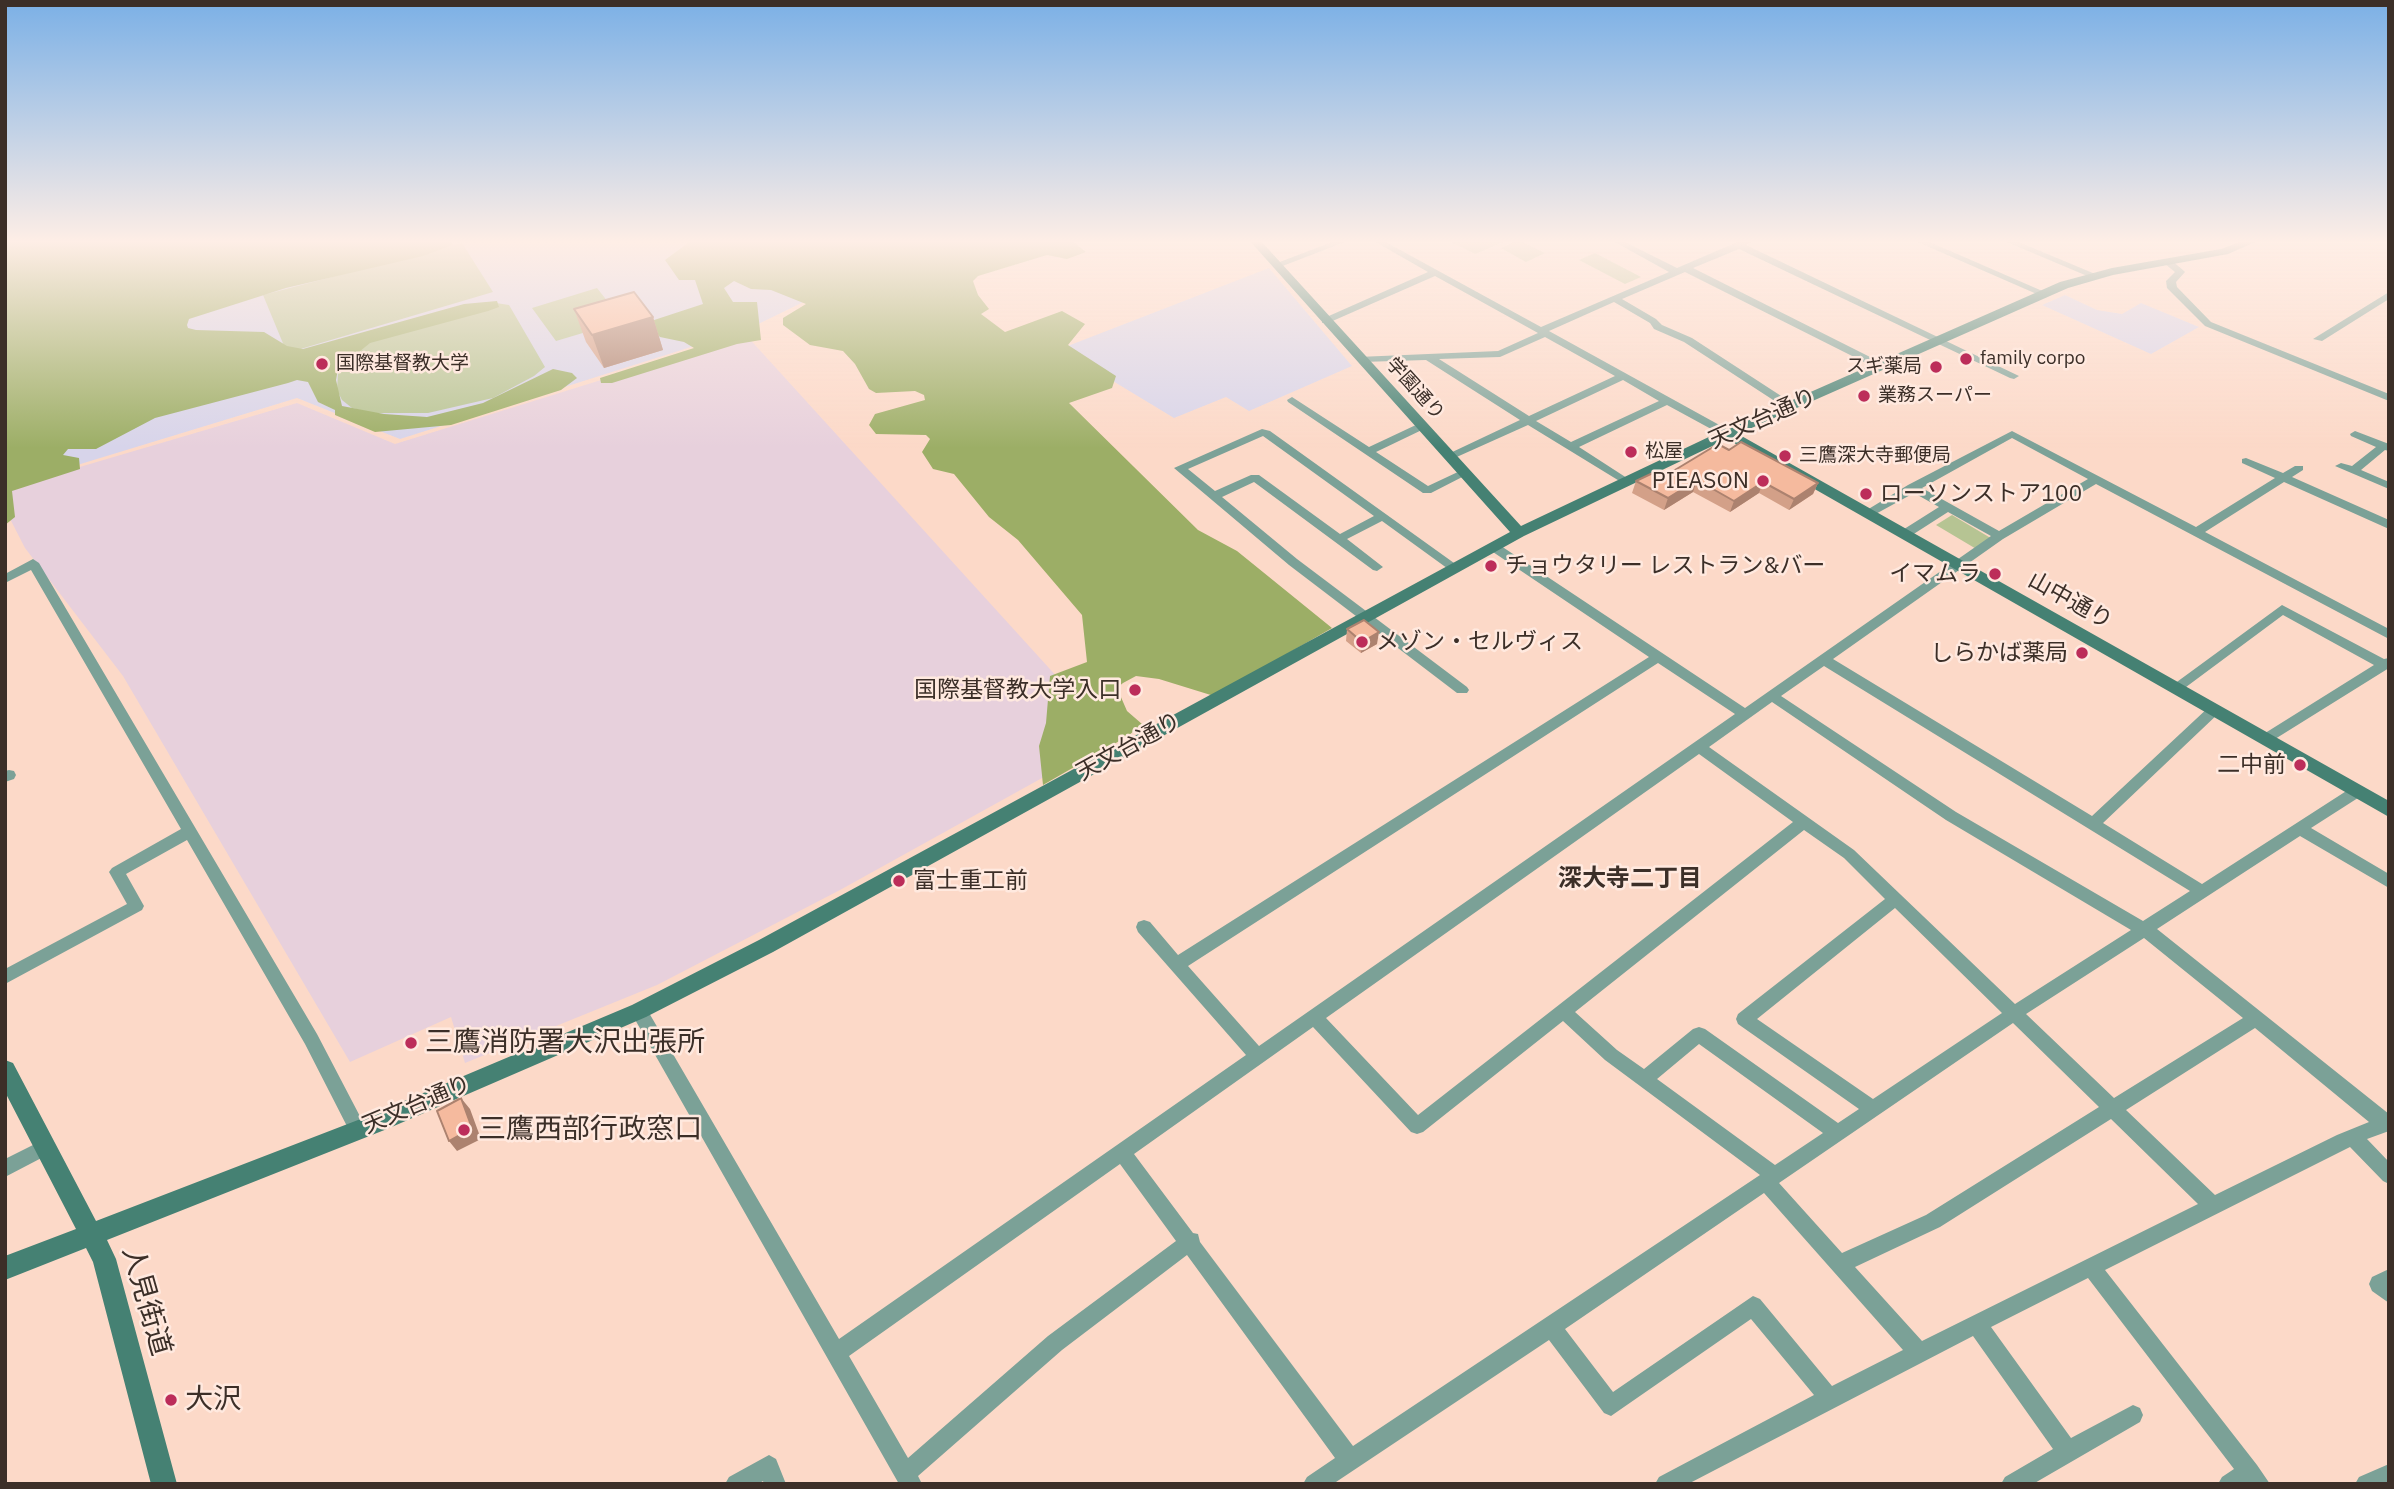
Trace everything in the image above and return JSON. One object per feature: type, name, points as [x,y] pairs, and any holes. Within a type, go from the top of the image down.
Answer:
[{"type":"main road","name":"学園通り","points":[[1315,309],[1519,533]]},
{"type":"main road","name":"天文台通り","points":[[5,1268],[358,1130],[639,1011],[766,946],[1519,533],[1728,434],[2006,309]]},
{"type":"main road","name":"山中通り","points":[[1728,434],[2389,810]]},
{"type":"main road","name":"人見街道","points":[[5,1070],[104,1259],[164,1484]]},
{"type":"street","points":[[1325,321],[1351,309]]},
{"type":"street","points":[[1503,309],[1728,434]]},
{"type":"street","points":[[1362,359],[1500,354],[1593,309]]},
{"type":"street","points":[[1632,309],[1669,333],[1688,341],[1791,407]]},
{"type":"street","points":[[1764,309],[1882,366]]},
{"type":"street","points":[[1875,309],[2014,376]]},
{"type":"street","points":[[2193,309],[2208,324],[2389,398]]},
{"type":"street","points":[[2318,338],[2365,309]]},
{"type":"street","points":[[1427,356],[1626,482]]},
{"type":"street","points":[[1450,457],[1623,376]]},
{"type":"street","points":[[1292,400],[1427,491],[1464,473]]},
{"type":"street","points":[[1570,447],[1667,401]]},
{"type":"street","points":[[1369,452],[1422,426]]},
{"type":"street","points":[[1455,568],[1262,432],[1180,468],[1364,618],[1462,690]]},
{"type":"street","points":[[2354,470],[2386,447],[2355,433]]},
{"type":"street","points":[[1868,513],[2012,434],[2389,635]]},
{"type":"street","points":[[2246,461],[2389,525]]},
{"type":"street","points":[[2341,466],[2389,486]]},
{"type":"street","points":[[2196,532],[2299,468]]},
{"type":"street","points":[[1214,496],[1255,477],[1377,567]]},
{"type":"street","points":[[836,1353],[1999,536],[2096,479]]},
{"type":"street","points":[[1912,487],[1999,536]]},
{"type":"street","points":[[1905,534],[1947,507]]},
{"type":"street","points":[[1339,539],[1383,516]]},
{"type":"street","points":[[1494,547],[1746,715]]},
{"type":"street","points":[[5,579],[33,563],[311,1040],[358,1130]]},
{"type":"street","points":[[2177,687],[2282,609],[2385,667],[2267,739]]},
{"type":"street","points":[[1177,964],[1658,657]]},
{"type":"street","points":[[1824,660],[2202,891]]},
{"type":"street","points":[[1665,1484],[1829,1398],[2343,1141],[2355,1139],[2387,1123],[2141,929],[1951,816],[1772,696]]},
{"type":"street","points":[[2092,824],[2215,709]]},
{"type":"street","points":[[1699,747],[1849,854],[2213,1206]]},
{"type":"street","points":[[1314,1484],[2013,1014],[2356,792]]},
{"type":"street","points":[[1314,1017],[1418,1126],[1804,822]]},
{"type":"street","points":[[2299,828],[2389,881]]},
{"type":"street","points":[[5,977],[135,906],[117,872],[190,832]]},
{"type":"street","points":[[1872,1108],[1744,1018],[1896,900]]},
{"type":"street","points":[[1144,927],[1258,1057]]},
{"type":"street","points":[[639,1011],[908,1481],[1055,1343],[1191,1241]]},
{"type":"street","points":[[1564,1012],[1611,1055],[1770,1178],[1840,1264],[1920,1354]]},
{"type":"street","points":[[1840,1264],[1933,1221],[2255,1018]]},
{"type":"street","points":[[1644,1079],[1699,1034],[1836,1132]]},
{"type":"street","points":[[2355,1139],[2389,1175]]},
{"type":"street","points":[[5,1169],[46,1147]]},
{"type":"street","points":[[1122,1152],[1191,1241],[1350,1460]]},
{"type":"street","points":[[2091,1267],[2254,1478],[2229,1484]]},
{"type":"street","points":[[2389,1278],[2379,1284],[2389,1293]]},
{"type":"street","points":[[1551,1327],[1611,1406],[1753,1306],[1829,1398]]},
{"type":"street","points":[[1977,1325],[2068,1452],[2012,1484]]},
{"type":"street","points":[[2012,1484],[2133,1415]]},
{"type":"street","points":[[736,1484],[769,1466],[775,1484]]},
{"type":"street","points":[[2366,1484],[2389,1474]]},
{"type":"shaded area","points":[[5,309],[788,309],[748,329],[400,439],[297,398],[5,487]]},
{"type":"shaded area","points":[[1162,309],[1304,309],[1352,366],[1249,411],[1226,397],[1174,418],[1060,349]]},
{"type":"shaded area","points":[[2052,309],[2096,309],[2122,314],[2130,309],[2157,309],[2199,327],[2151,354]]},
{"type":"shaded area","points":[[746,335],[1089,712],[1089,752],[840,890],[657,985],[465,1063],[451,1017],[350,1062],[123,676],[25,548],[5,509],[5,489],[297,403],[395,444]]},
{"type":"green space","points":[[5,309],[219,309],[189,319],[188,328],[264,332],[287,346],[303,349],[444,309],[492,309],[370,343],[338,369],[336,380],[342,406],[384,414],[427,417],[483,403],[553,369],[572,373],[577,378],[561,390],[451,425],[375,432],[335,415],[335,410],[318,402],[308,382],[297,380],[155,418],[96,449],[68,449],[63,455],[79,458],[80,469],[12,491],[15,517],[5,525]]},
{"type":"green space","points":[[269,309],[434,309],[287,353]]},
{"type":"green space","points":[[475,309],[512,309],[545,367],[493,398],[428,413],[373,413],[352,408],[342,400],[337,390],[338,373],[363,344]]},
{"type":"green space","points":[[533,309],[614,309],[623,321],[556,341]]},
{"type":"green space","points":[[686,309],[758,309],[761,340],[737,344],[612,383],[601,383],[600,378],[694,348],[684,342],[660,337],[645,323]]},
{"type":"green space","points":[[797,309],[988,309],[981,314],[1005,332],[1062,311],[1085,324],[1068,345],[1116,376],[1112,388],[1069,403],[1198,530],[1237,551],[1332,628],[1214,696],[1159,679],[1136,676],[1123,683],[1117,688],[1127,711],[1142,724],[1128,736],[1043,785],[1039,746],[1046,723],[1050,676],[1087,662],[1082,615],[1018,540],[989,517],[954,474],[933,469],[922,452],[930,439],[926,435],[876,434],[869,425],[875,414],[925,400],[924,395],[915,391],[876,393],[869,389],[855,364],[843,351],[810,345],[783,325],[783,318]]},
{"type":"green space","points":[[1952,515],[1994,540],[1978,550],[1936,525]]},
{"type":"building","points":[[574,309],[647,309],[653,317],[592,335]]},
{"type":"building","points":[[1741,442],[1818,483],[1794,499],[1763,482],[1734,501],[1697,480],[1668,498],[1636,481],[1657,471],[1665,476],[1718,444],[1729,450]]},
{"type":"building","points":[[1364,620],[1379,632],[1362,642],[1347,629]]},
{"type":"building","points":[[461,1098],[472,1128],[449,1141],[437,1111]]},
{"type":"place","name":"family corpo","points":[[1966,359]]},
{"type":"place","name":"国際基督教大学","points":[[322,364]]},
{"type":"place","name":"スギ薬局","points":[[1936,367]]},
{"type":"place","name":"業務スーパー","points":[[1864,396]]},
{"type":"place","name":"松屋","points":[[1631,452]]},
{"type":"place","name":"三鷹深大寺郵便局","points":[[1785,456]]},
{"type":"place","name":"PIEASON","points":[[1763,481]]},
{"type":"place","name":"ローソンストア100","points":[[1866,494]]},
{"type":"place","name":"チョウタリー レストラン&バー","points":[[1491,566]]},
{"type":"place","name":"イマムラ","points":[[1995,574]]},
{"type":"place","name":"メゾン・セルヴィス","points":[[1362,642]]},
{"type":"place","name":"しらかば薬局","points":[[2082,653]]},
{"type":"place","name":"国際基督教大学入口","points":[[1135,690]]},
{"type":"place","name":"二中前","points":[[2300,765]]},
{"type":"place","name":"富士重工前","points":[[899,881]]},
{"type":"place","name":"三鷹消防署大沢出張所","points":[[411,1043]]},
{"type":"place","name":"三鷹西部行政窓口","points":[[464,1130]]},
{"type":"place","name":"大沢","points":[[171,1400]]},
{"type":"district","name":"深大寺二丁目","points":[[1630,879]]}]
